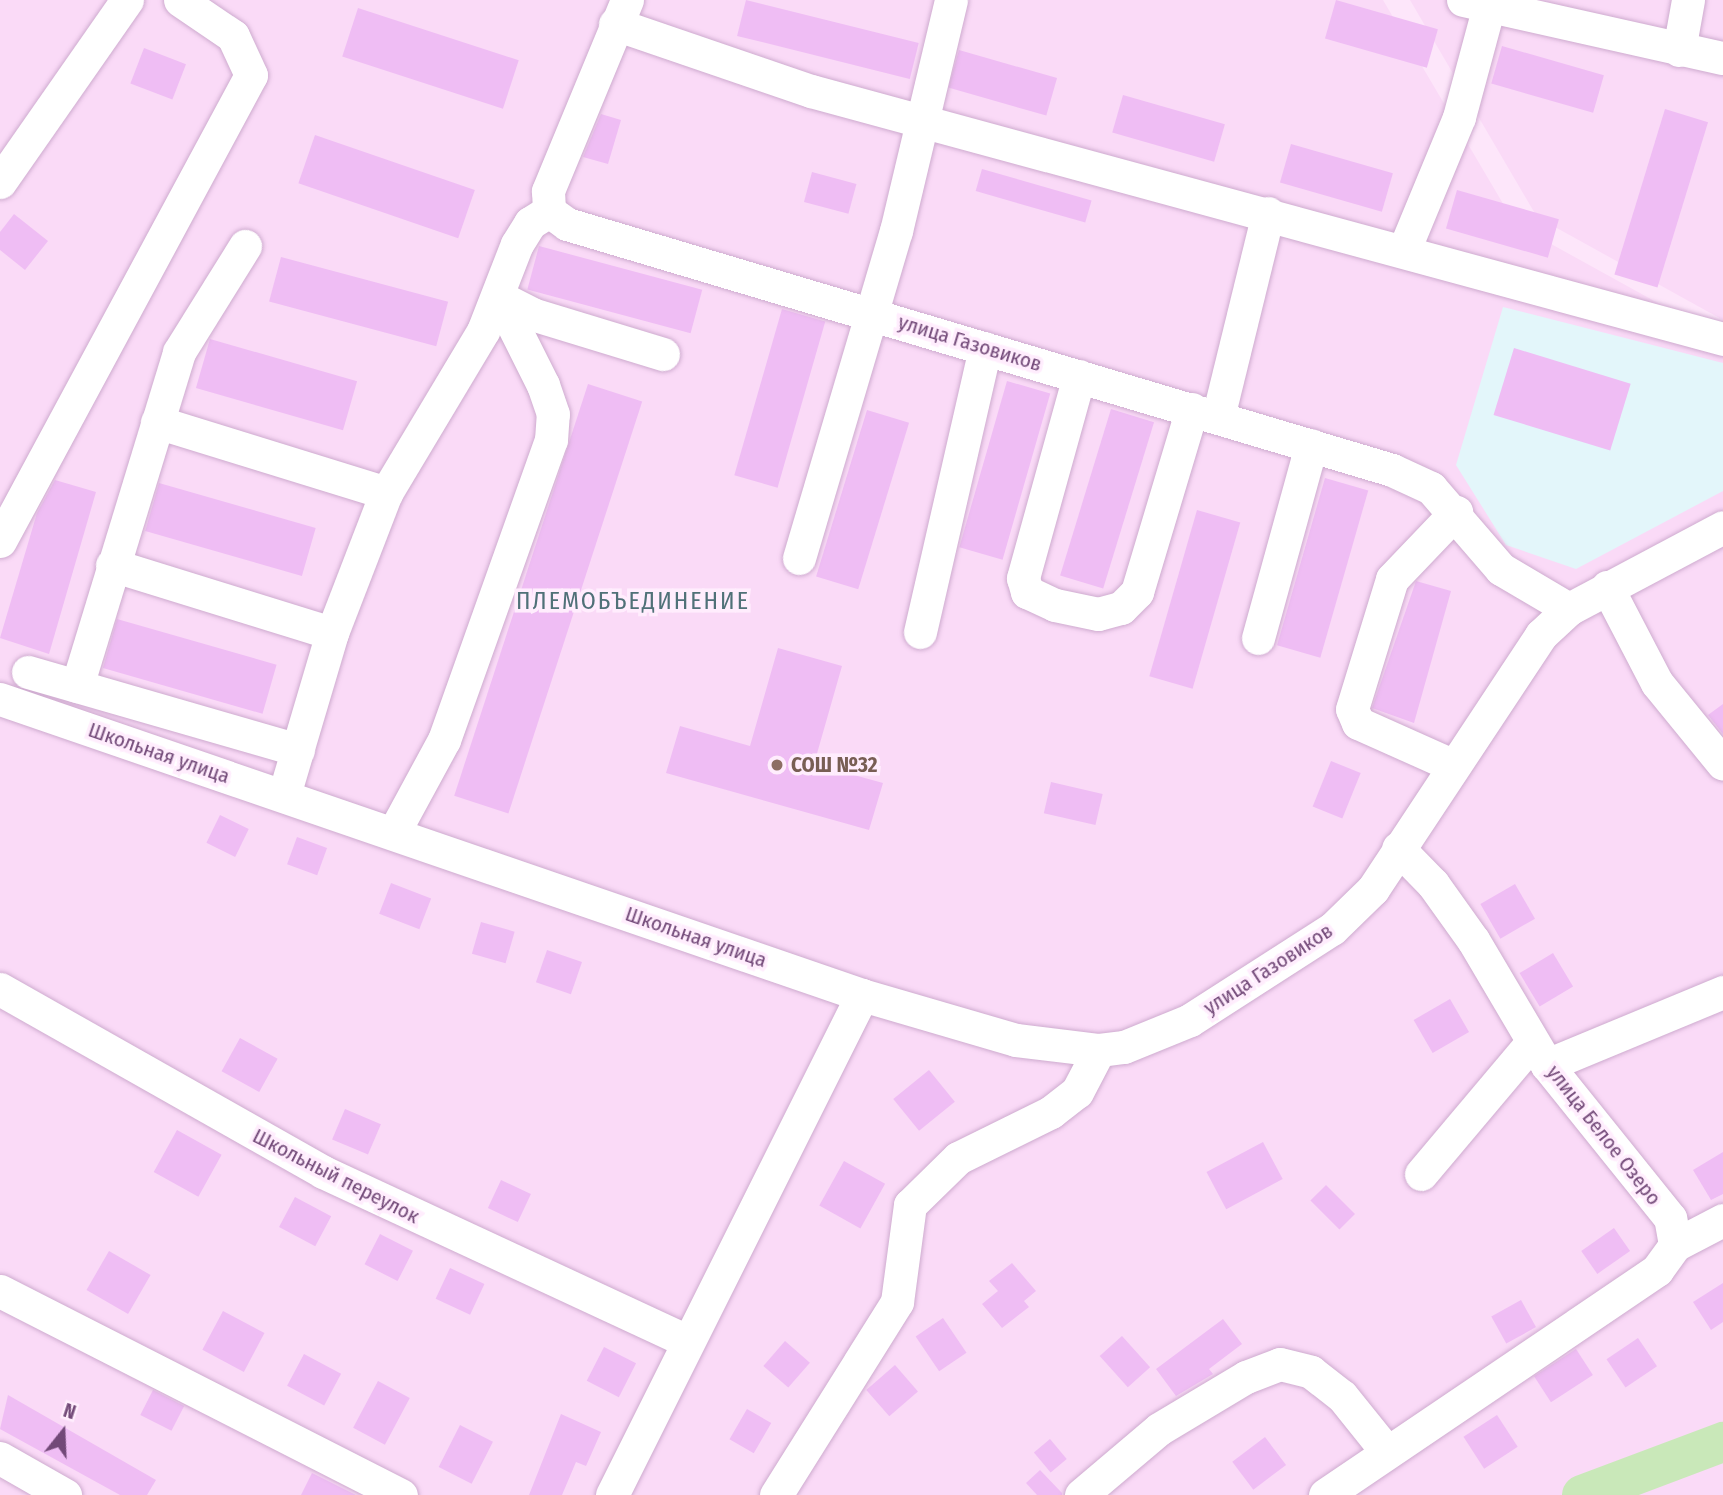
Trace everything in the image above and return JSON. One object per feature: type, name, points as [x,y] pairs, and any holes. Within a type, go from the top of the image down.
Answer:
[{"type":"street","points":[[0,182],[127,0]]},
{"type":"street","points":[[0,541],[251,75],[233,36],[180,0]]},
{"type":"street","points":[[799,558],[871,314],[951,0]]},
{"type":"street","points":[[1679,50],[1688,0]]},
{"type":"street","points":[[1404,250],[1459,117],[1497,5],[1679,50],[1723,58]]},
{"type":"street","points":[[284,795],[332,634],[386,493],[499,297],[517,244],[530,223],[549,211],[559,155],[621,12],[730,67],[921,122],[1268,213],[1723,339]]},
{"type":"street","name":"улица Газовиков","points":[[549,211],[567,224],[1311,445],[1431,488],[1456,512],[1501,569],[1569,609]]},
{"type":"street","points":[[1079,376],[1023,578],[1027,592],[1055,605],[1098,614],[1121,608],[1137,592],[1205,413],[1268,213]]},
{"type":"street","points":[[78,686],[112,565],[179,352],[245,246]]},
{"type":"street","points":[[499,297],[533,314],[663,354]]},
{"type":"street","points":[[394,832],[444,740],[551,440],[553,414],[543,385],[499,297]]},
{"type":"street","points":[[920,632],[985,348]]},
{"type":"street","points":[[157,422],[386,493]]},
{"type":"street","points":[[1258,638],[1311,445]]},
{"type":"street","points":[[1452,765],[1358,723],[1352,709],[1392,579],[1456,512]]},
{"type":"street","name":"улица Газовиков","points":[[862,995],[1016,1040],[1099,1050],[1124,1048],[1190,1020],[1321,937],[1373,889],[1452,765],[1541,635],[1569,609],[1723,527]]},
{"type":"street","points":[[112,565],[332,634]]},
{"type":"street","points":[[1606,587],[1657,683],[1723,764]]},
{"type":"street","points":[[28,672],[298,750]]},
{"type":"street","name":"Школьная улица","points":[[0,699],[394,832],[862,995]]},
{"type":"street","name":"улица Белое Озеро","points":[[1398,848],[1433,884],[1473,940],[1539,1054],[1670,1218],[1675,1245]]},
{"type":"street","name":"Школьный переулок","points":[[0,989],[323,1172],[685,1340]]},
{"type":"street","points":[[1421,1174],[1539,1054],[1723,992]]},
{"type":"street","points":[[611,1495],[685,1340],[862,995]]},
{"type":"street","points":[[776,1495],[897,1302],[910,1205],[958,1158],[1077,1092],[1099,1050]]},
{"type":"street","points":[[1325,1495],[1657,1270],[1675,1245],[1723,1220]]},
{"type":"street","points":[[0,1291],[401,1495]]},
{"type":"street","points":[[1081,1495],[1159,1429],[1246,1377],[1280,1364],[1311,1372],[1342,1395],[1387,1452]]},
{"type":"street","points":[[0,1458],[65,1495]]},
{"type":"shaded area","points":[[0,0],[1383,0],[1515,224],[1723,339],[1723,1495],[0,1495]]},
{"type":"shaded area","points":[[1410,0],[1723,0],[1723,320],[1537,217]]},
{"type":"shaded area","points":[[1503,307],[1723,363],[1723,491],[1576,569],[1506,545],[1456,465]]},
{"type":"building","points":[[746,0],[919,43],[910,79],[737,36]]},
{"type":"building","points":[[1336,0],[1438,29],[1427,68],[1325,38]]},
{"type":"building","points":[[358,8],[519,60],[503,109],[342,57]]},
{"type":"building","points":[[1502,46],[1604,75],[1593,113],[1491,83]]},
{"type":"building","points":[[144,48],[186,64],[172,100],[130,83]]},
{"type":"building","points":[[959,50],[1057,78],[1046,116],[948,87]]},
{"type":"building","points":[[1123,95],[1225,124],[1214,162],[1112,132]]},
{"type":"building","points":[[1665,109],[1708,122],[1657,288],[1614,274]]},
{"type":"building","points":[[601,114],[621,120],[608,164],[583,157]]},
{"type":"building","points":[[315,135],[475,190],[458,238],[298,183]]},
{"type":"building","points":[[1291,144],[1393,173],[1382,212],[1280,182]]},
{"type":"building","points":[[982,169],[1092,200],[1085,223],[976,191]]},
{"type":"building","points":[[812,172],[856,184],[848,214],[804,202]]},
{"type":"building","points":[[1457,190],[1559,219],[1548,258],[1446,228]]},
{"type":"building","points":[[14,214],[48,241],[25,270],[0,250],[0,232]]},
{"type":"building","points":[[539,246],[702,290],[691,333],[527,289]]},
{"type":"building","points":[[281,257],[448,302],[436,346],[269,301]]},
{"type":"building","points":[[782,309],[825,321],[778,488],[734,475]]},
{"type":"building","points":[[210,339],[357,381],[343,430],[196,388]]},
{"type":"building","points":[[1514,348],[1631,384],[1610,451],[1494,415]]},
{"type":"building","points":[[1007,381],[1050,393],[1003,560],[959,547]]},
{"type":"building","points":[[588,384],[642,402],[508,813],[454,796]]},
{"type":"building","points":[[1111,409],[1154,422],[1103,589],[1060,575]]},
{"type":"building","points":[[867,410],[909,423],[858,589],[816,576]]},
{"type":"building","points":[[1325,478],[1368,490],[1320,658],[1277,645]]},
{"type":"building","points":[[55,480],[96,492],[49,654],[0,638],[37,513]]},
{"type":"building","points":[[159,483],[316,528],[302,576],[145,531]]},
{"type":"building","points":[[1197,510],[1240,522],[1193,689],[1149,676]]},
{"type":"building","points":[[1416,581],[1451,591],[1414,723],[1372,708]]},
{"type":"building","points":[[117,619],[277,665],[263,714],[103,668]]},
{"type":"building","points":[[778,648],[842,666],[814,764],[883,783],[869,830],[666,773],[680,726],[750,746]]},
{"type":"building","points":[[1723,704],[1723,734],[1708,715]]},
{"type":"building","points":[[1331,761],[1361,773],[1342,818],[1313,806]]},
{"type":"building","points":[[1051,782],[1103,794],[1095,825],[1044,813]]},
{"type":"building","points":[[220,815],[249,829],[235,857],[206,843]]},
{"type":"building","points":[[297,837],[327,848],[317,875],[287,864]]},
{"type":"building","points":[[391,883],[431,898],[419,929],[379,914]]},
{"type":"building","points":[[1515,884],[1535,919],[1500,939],[1480,904]]},
{"type":"building","points":[[481,922],[515,932],[506,963],[472,954]]},
{"type":"building","points":[[547,950],[582,962],[571,994],[536,982]]},
{"type":"building","points":[[1553,953],[1573,986],[1540,1007],[1520,973]]},
{"type":"building","points":[[1450,999],[1469,1032],[1433,1053],[1414,1020]]},
{"type":"building","points":[[240,1038],[278,1059],[259,1092],[222,1071]]},
{"type":"building","points":[[929,1070],[955,1102],[919,1131],[893,1099]]},
{"type":"building","points":[[345,1109],[381,1124],[368,1155],[332,1139]]},
{"type":"building","points":[[177,1130],[222,1155],[198,1197],[154,1172]]},
{"type":"building","points":[[1263,1142],[1283,1179],[1226,1209],[1206,1172]]},
{"type":"building","points":[[1723,1152],[1723,1194],[1711,1200],[1693,1170]]},
{"type":"building","points":[[844,1161],[885,1184],[860,1228],[819,1206]]},
{"type":"building","points":[[501,1180],[531,1194],[518,1222],[488,1208]]},
{"type":"building","points":[[1326,1185],[1355,1214],[1339,1230],[1310,1201]]},
{"type":"building","points":[[295,1197],[331,1216],[315,1246],[279,1227]]},
{"type":"building","points":[[1614,1228],[1630,1251],[1597,1274],[1581,1251]]},
{"type":"building","points":[[380,1234],[413,1251],[398,1281],[365,1264]]},
{"type":"building","points":[[109,1251],[151,1275],[128,1314],[86,1290]]},
{"type":"building","points":[[1012,1263],[1036,1291],[1024,1301],[1029,1307],[1002,1328],[982,1304],[998,1291],[989,1281]]},
{"type":"building","points":[[450,1268],[484,1284],[470,1315],[436,1299]]},
{"type":"building","points":[[1723,1283],[1723,1322],[1711,1330],[1693,1302]]},
{"type":"building","points":[[1521,1300],[1536,1327],[1506,1344],[1491,1316]]},
{"type":"building","points":[[223,1311],[264,1333],[244,1372],[202,1350]]},
{"type":"building","points":[[943,1318],[966,1353],[939,1371],[916,1336]]},
{"type":"building","points":[[1223,1319],[1242,1344],[1209,1369],[1213,1374],[1176,1396],[1156,1369]]},
{"type":"building","points":[[1122,1336],[1150,1367],[1128,1387],[1100,1356]]},
{"type":"building","points":[[1638,1338],[1657,1366],[1626,1387],[1606,1359]]},
{"type":"building","points":[[785,1341],[810,1363],[788,1388],[763,1366]]},
{"type":"building","points":[[604,1347],[636,1363],[619,1397],[587,1381]]},
{"type":"building","points":[[1576,1349],[1593,1375],[1551,1402],[1534,1376]]},
{"type":"building","points":[[304,1354],[341,1374],[324,1406],[287,1386]]},
{"type":"building","points":[[895,1365],[918,1391],[889,1416],[866,1390]]},
{"type":"building","points":[[378,1381],[410,1398],[385,1445],[353,1428]]},
{"type":"building","points":[[153,1390],[184,1406],[171,1431],[140,1415]]},
{"type":"building","points":[[8,1395],[156,1480],[147,1495],[120,1495],[0,1429]]},
{"type":"building","points":[[747,1409],[771,1423],[754,1453],[730,1439]]},
{"type":"building","points":[[561,1414],[601,1432],[586,1466],[576,1462],[562,1495],[529,1495]]},
{"type":"building","points":[[1497,1415],[1518,1447],[1484,1469],[1463,1437]]},
{"type":"building","points":[[460,1425],[493,1442],[472,1484],[439,1467]]},
{"type":"building","points":[[1265,1437],[1286,1465],[1253,1490],[1232,1462]]},
{"type":"building","points":[[1050,1439],[1067,1459],[1051,1472],[1034,1452]]},
{"type":"building","points":[[1040,1470],[1062,1495],[1037,1495],[1026,1483]]},
{"type":"building","points":[[312,1473],[356,1495],[301,1495]]},
{"type":"waterway","points":[[1582,1495],[1723,1442]]},
{"type":"place","name":"СОШ №32","points":[[777,765]]},
{"type":"district","name":"ПЛЕМОБЪЕДИНЕНИЕ","points":[[633,602]]}]
